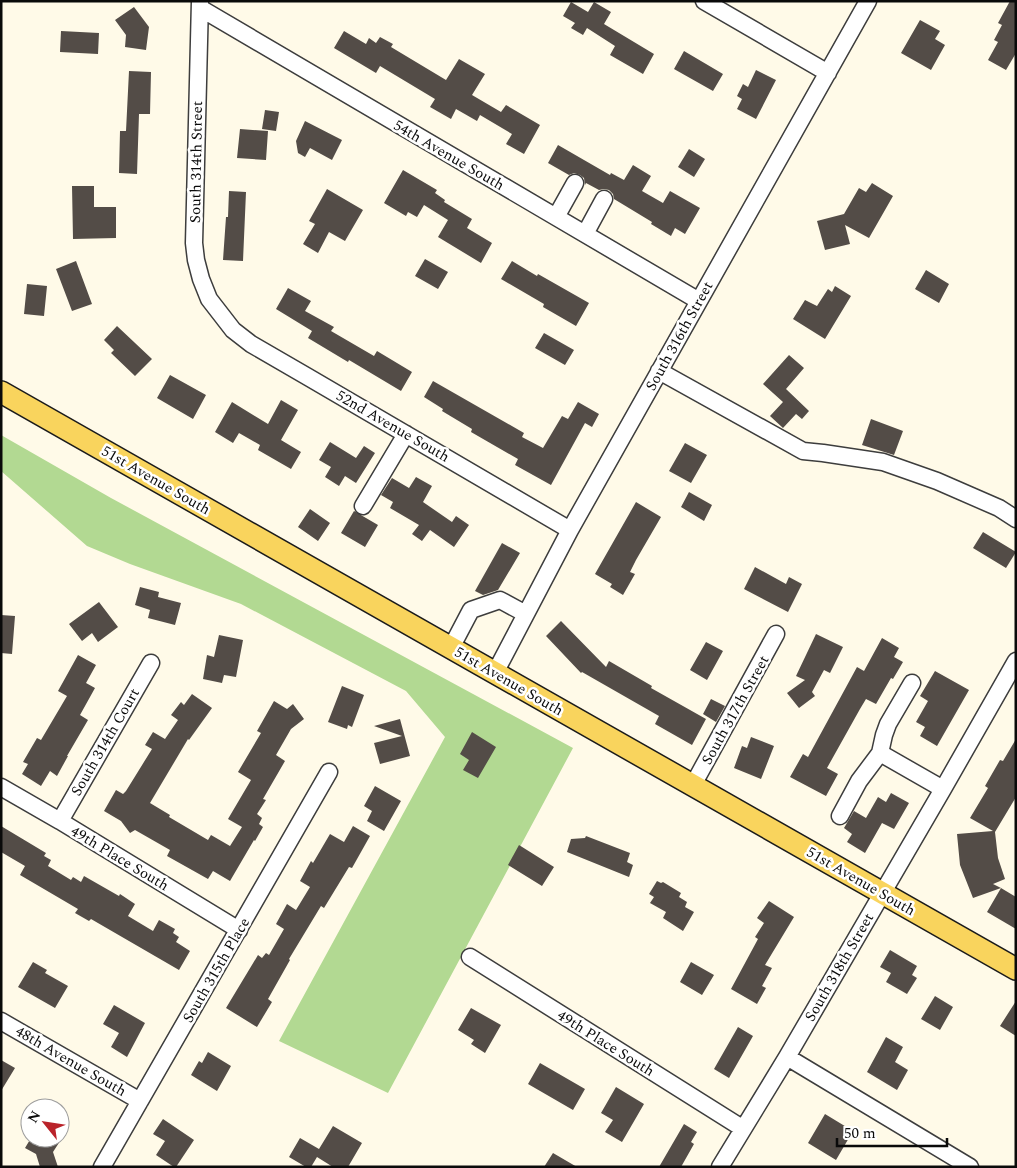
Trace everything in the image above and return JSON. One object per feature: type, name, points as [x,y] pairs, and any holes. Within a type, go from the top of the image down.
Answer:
[{"type":"main road","name":"51st Avenue South","points":[[1,392],[1016,969]]},
{"type":"street","points":[[704,1],[828,73]]},
{"type":"street","name":"South 316th Street","points":[[495,673],[570,530],[868,1]]},
{"type":"street","name":"54th Avenue South","points":[[200,5],[698,301]]},
{"type":"street","name":"South 314th Street","points":[[200,5],[194,243],[196,260],[204,288],[222,316]]},
{"type":"street","points":[[556,217],[575,183]]},
{"type":"street","points":[[584,234],[604,199]]},
{"type":"street","name":"52nd Avenue South","points":[[222,316],[233,330],[251,344],[570,530]]},
{"type":"street","points":[[659,371],[804,451],[883,462],[937,481],[999,508],[1016,519]]},
{"type":"street","points":[[363,506],[406,434]]},
{"type":"street","points":[[451,648],[471,610],[500,600],[526,614]]},
{"type":"street","name":"South 317th Street","points":[[694,785],[776,634]]},
{"type":"street","name":"South 318th Street","points":[[720,1167],[787,1057],[1016,662]]},
{"type":"street","name":"South 314th Court","points":[[60,821],[151,663]]},
{"type":"street","points":[[840,816],[859,780],[880,753],[888,724],[912,683]]},
{"type":"street","points":[[880,753],[944,789]]},
{"type":"street","name":"South 315th Place","points":[[102,1167],[329,772]]},
{"type":"street","name":"49th Place South","points":[[1,787],[239,930]]},
{"type":"street","name":"49th Place South","points":[[470,957],[742,1128]]},
{"type":"street","name":"48th Avenue South","points":[[1,1021],[140,1101]]},
{"type":"street","points":[[787,1057],[970,1167]]},
{"type":"green space","points":[[1,435],[111,498],[573,748],[388,1093],[279,1041],[445,737],[406,691],[241,604],[130,564],[87,546],[1,471]]},
{"type":"building","points":[[1010,1],[1016,1],[1016,53],[1006,70],[988,60],[998,42],[994,40],[1002,25],[998,23]]},
{"type":"building","points":[[571,2],[588,12],[594,2],[611,12],[604,24],[654,54],[643,74],[610,55],[615,46],[587,28],[583,35],[571,28],[575,23],[563,16]]},
{"type":"building","points":[[134,7],[149,27],[146,50],[125,47],[126,35],[115,20]]},
{"type":"building","points":[[920,20],[940,31],[935,39],[945,45],[931,70],[901,53]]},
{"type":"building","points":[[61,31],[99,33],[98,54],[60,52]]},
{"type":"building","points":[[344,31],[366,44],[369,38],[376,43],[380,37],[393,44],[391,47],[446,80],[459,59],[485,74],[472,95],[501,112],[506,105],[540,125],[524,154],[506,144],[512,134],[480,115],[477,121],[456,109],[451,119],[430,107],[435,99],[380,66],[376,73],[334,48]]},
{"type":"building","points":[[684,51],[723,74],[713,91],[674,69]]},
{"type":"building","points":[[756,70],[776,80],[756,119],[737,109],[742,99],[737,96],[743,84],[748,87]]},
{"type":"building","points":[[129,71],[151,72],[150,114],[139,114],[137,174],[119,173],[120,131],[126,131]]},
{"type":"building","points":[[265,110],[279,112],[276,131],[262,129]]},
{"type":"building","points":[[305,121],[342,140],[332,160],[310,148],[305,157],[298,153],[296,141]]},
{"type":"building","points":[[240,129],[268,131],[266,160],[237,158]]},
{"type":"building","points":[[558,145],[610,175],[611,173],[624,180],[633,165],[651,176],[642,191],[663,203],[670,191],[700,208],[685,234],[675,228],[671,236],[614,199],[613,194],[609,190],[599,190],[586,183],[585,185],[584,178],[580,175],[574,173],[569,175],[548,163]]},
{"type":"building","points":[[689,149],[705,159],[694,177],[678,167]]},
{"type":"building","points":[[403,170],[437,190],[435,193],[445,200],[444,202],[472,219],[467,228],[492,243],[481,263],[438,237],[448,220],[424,205],[417,217],[408,212],[406,216],[384,203]]},
{"type":"building","points":[[872,183],[893,196],[869,238],[845,225],[850,244],[825,250],[817,221],[844,214],[859,188],[866,192]]},
{"type":"building","points":[[72,186],[94,186],[94,207],[116,207],[116,238],[73,239]]},
{"type":"building","points":[[327,189],[363,210],[345,241],[329,232],[318,253],[303,244],[315,224],[309,221]]},
{"type":"building","points":[[229,191],[246,192],[243,261],[223,260]]},
{"type":"building","points":[[425,259],[448,272],[438,289],[415,276]]},
{"type":"building","points":[[76,261],[92,304],[72,311],[56,269]]},
{"type":"building","points":[[512,261],[589,303],[576,326],[543,307],[544,304],[501,279]]},
{"type":"building","points":[[926,270],[949,284],[939,303],[915,289]]},
{"type":"building","points":[[27,284],[47,286],[44,316],[24,314]]},
{"type":"building","points":[[835,286],[851,296],[825,339],[793,319],[805,300],[817,306],[828,289],[832,292]]},
{"type":"building","points":[[288,288],[311,301],[305,311],[334,327],[331,331],[374,356],[377,351],[412,372],[401,391],[308,338],[312,331],[276,309]]},
{"type":"building","points":[[117,326],[152,359],[135,376],[111,353],[114,350],[104,340]]},
{"type":"building","points":[[544,333],[574,350],[565,365],[535,348]]},
{"type":"building","points":[[789,355],[804,368],[786,389],[809,411],[802,419],[796,414],[783,428],[770,416],[783,402],[763,384]]},
{"type":"building","points":[[170,375],[206,395],[193,419],[157,398]]},
{"type":"building","points":[[433,381],[524,433],[522,437],[543,448],[562,416],[568,419],[578,402],[599,414],[592,427],[585,423],[551,485],[515,465],[518,459],[471,432],[472,429],[442,411],[443,409],[424,397]]},
{"type":"building","points":[[281,400],[298,410],[281,440],[301,452],[291,469],[258,450],[260,445],[239,433],[233,443],[215,432],[232,402],[268,424]]},
{"type":"building","points":[[871,419],[903,431],[894,455],[862,445]]},
{"type":"building","points":[[330,442],[356,458],[364,446],[375,453],[356,483],[345,476],[339,486],[325,477],[331,467],[319,460]]},
{"type":"building","points":[[685,443],[707,455],[691,483],[669,471]]},
{"type":"building","points":[[416,477],[432,486],[423,502],[452,522],[456,516],[469,525],[454,547],[430,530],[422,541],[412,534],[419,525],[390,508],[393,502],[381,495],[392,478],[409,488]]},
{"type":"building","points":[[689,492],[712,505],[704,521],[681,507]]},
{"type":"building","points":[[636,502],[661,517],[630,572],[635,574],[623,595],[610,587],[612,584],[595,574]]},
{"type":"building","points":[[310,509],[330,523],[318,541],[298,527]]},
{"type":"building","points":[[354,511],[378,525],[365,547],[341,533]]},
{"type":"building","points":[[983,532],[1016,552],[1006,568],[973,548]]},
{"type":"building","points":[[502,543],[520,553],[498,590],[483,595],[475,591]]},
{"type":"building","points":[[755,567],[786,584],[789,577],[802,584],[788,612],[744,589]]},
{"type":"building","points":[[140,587],[159,592],[158,597],[181,603],[175,625],[148,618],[150,610],[135,605]]},
{"type":"building","points":[[99,602],[118,627],[98,642],[92,633],[82,641],[69,624]]},
{"type":"building","points":[[1,615],[15,616],[12,654],[1,653]]},
{"type":"building","points":[[561,621],[606,667],[609,661],[652,686],[651,688],[706,719],[692,745],[655,724],[659,716],[581,673],[546,636]]},
{"type":"building","points":[[816,634],[843,647],[830,673],[824,670],[812,692],[815,696],[799,708],[787,693],[805,680],[796,676]]},
{"type":"building","points":[[219,635],[243,640],[236,677],[224,675],[222,683],[203,679],[207,655],[214,657]]},
{"type":"building","points":[[882,638],[899,648],[894,657],[903,662],[876,704],[866,699],[860,709],[827,768],[838,774],[826,796],[790,777],[803,754],[808,757],[857,667],[864,671]]},
{"type":"building","points":[[706,642],[723,651],[707,680],[690,670]]},
{"type":"building","points":[[78,655],[96,665],[86,683],[95,688],[80,715],[88,720],[57,776],[50,771],[41,786],[22,774],[28,764],[23,762],[37,738],[41,740],[67,696],[58,691]]},
{"type":"building","points":[[935,671],[969,690],[937,746],[920,736],[925,727],[916,722],[928,701],[920,696]]},
{"type":"building","points":[[342,686],[364,695],[352,727],[348,725],[347,729],[328,722]]},
{"type":"building","points":[[192,694],[212,708],[188,739],[150,803],[170,815],[169,817],[208,840],[211,835],[230,846],[242,827],[228,819],[251,780],[238,772],[261,733],[257,731],[274,701],[287,709],[293,704],[304,719],[291,729],[276,755],[285,761],[263,799],[266,800],[257,814],[262,818],[259,824],[263,827],[230,881],[213,871],[208,879],[167,856],[170,850],[135,830],[130,833],[121,821],[104,811],[116,790],[123,794],[126,791],[152,749],[145,745],[153,732],[165,739],[178,720],[171,715],[181,702],[184,705]]},
{"type":"building","points":[[711,699],[725,706],[716,722],[703,714]]},
{"type":"building","points":[[400,719],[410,756],[380,764],[374,743],[402,736],[374,726]]},
{"type":"building","points":[[472,732],[496,747],[478,778],[463,770],[469,760],[460,754]]},
{"type":"building","points":[[751,737],[774,746],[761,779],[734,768],[742,746],[747,748]]},
{"type":"building","points":[[1016,739],[1016,797],[995,832],[998,858],[1005,879],[993,884],[1001,888],[973,898],[960,865],[957,834],[993,831],[970,818],[988,788],[985,786],[1000,760],[1003,761]]},
{"type":"building","points":[[375,786],[401,801],[384,831],[367,821],[372,811],[364,806]]},
{"type":"building","points":[[891,793],[909,803],[894,829],[882,823],[865,853],[847,842],[852,834],[844,828],[854,811],[866,818],[878,797],[886,802]]},
{"type":"building","points":[[1,826],[46,853],[44,856],[51,860],[48,866],[71,880],[73,877],[81,882],[84,876],[119,896],[120,894],[135,904],[128,916],[153,931],[159,920],[175,929],[173,933],[179,937],[176,942],[190,951],[179,970],[91,919],[89,921],[75,913],[78,909],[20,875],[25,866],[1,852]]},
{"type":"building","points":[[353,826],[370,836],[352,868],[349,867],[324,908],[321,906],[289,959],[268,999],[272,1002],[257,1027],[226,1008],[258,955],[262,958],[266,953],[269,955],[284,929],[276,924],[287,904],[296,910],[310,887],[300,881],[311,861],[313,863],[330,834],[344,842]]},
{"type":"building","points":[[586,836],[630,853],[627,862],[633,865],[629,877],[567,852],[571,839],[585,838]]},
{"type":"building","points":[[519,845],[554,867],[542,886],[508,865]]},
{"type":"building","points":[[657,881],[663,882],[681,893],[679,897],[687,902],[685,907],[694,912],[683,931],[663,918],[666,912],[650,903],[654,897],[649,894]]},
{"type":"building","points":[[1001,888],[1016,897],[1016,929],[987,912]]},
{"type":"building","points":[[769,901],[794,917],[765,965],[772,968],[762,986],[766,988],[757,1004],[731,989],[758,939],[755,937],[764,923],[757,918]]},
{"type":"building","points":[[890,950],[917,966],[912,975],[917,978],[907,994],[886,982],[891,973],[880,967]]},
{"type":"building","points":[[33,962],[47,970],[45,973],[68,986],[55,1008],[18,987]]},
{"type":"building","points":[[691,962],[714,975],[702,995],[680,982]]},
{"type":"building","points":[[935,996],[953,1007],[940,1030],[921,1019]]},
{"type":"building","points":[[1016,1001],[1016,1036],[1000,1026]]},
{"type":"building","points":[[114,1005],[145,1023],[127,1057],[111,1047],[119,1033],[103,1024]]},
{"type":"building","points":[[471,1008],[501,1025],[485,1053],[471,1044],[474,1040],[458,1030]]},
{"type":"building","points":[[738,1027],[753,1036],[729,1078],[714,1069]]},
{"type":"building","points":[[886,1037],[903,1047],[895,1062],[908,1070],[897,1090],[867,1072]]},
{"type":"building","points":[[208,1052],[231,1066],[217,1091],[191,1075],[199,1061],[202,1063]]},
{"type":"building","points":[[1,1060],[15,1068],[1,1091]]},
{"type":"building","points":[[540,1063],[585,1089],[573,1110],[528,1084]]},
{"type":"building","points":[[616,1087],[644,1104],[622,1142],[605,1132],[613,1120],[601,1113]]},
{"type":"building","points":[[825,1114],[853,1131],[836,1160],[808,1143]]},
{"type":"building","points":[[163,1119],[194,1140],[176,1167],[156,1155],[165,1141],[153,1134]]},
{"type":"building","points":[[684,1124],[697,1132],[691,1142],[694,1144],[681,1167],[659,1167]]},
{"type":"building","points":[[333,1126],[362,1143],[348,1167],[333,1167],[317,1157],[311,1167],[306,1167],[289,1157],[300,1138],[319,1149]]},
{"type":"building","points":[[25,1148],[56,1148],[53,1152],[58,1167],[40,1167],[36,1154]]},
{"type":"building","points":[[553,1153],[577,1167],[544,1167]]}]
